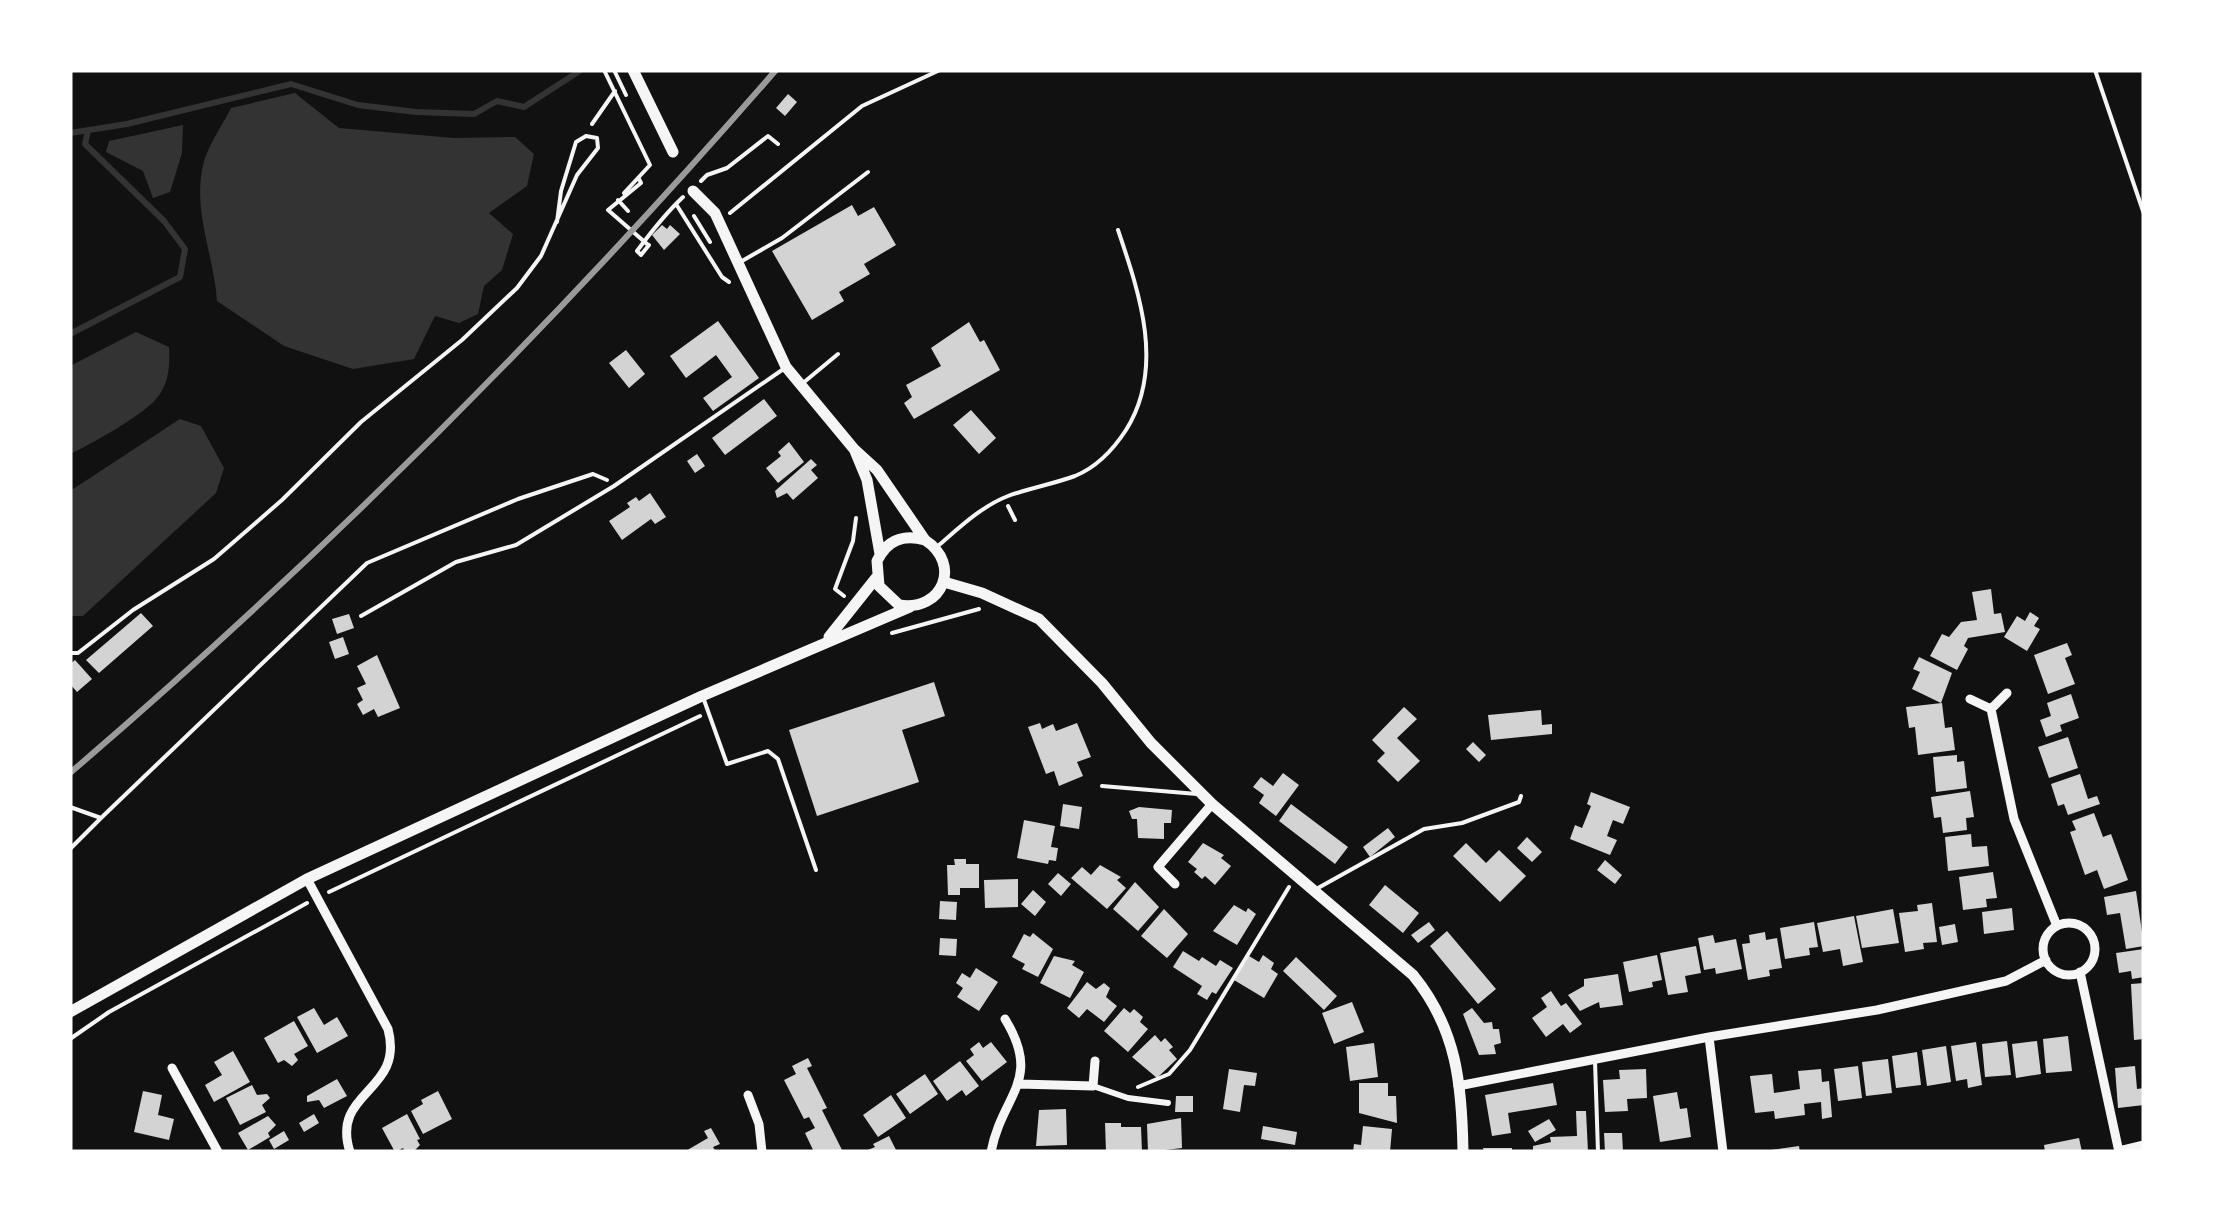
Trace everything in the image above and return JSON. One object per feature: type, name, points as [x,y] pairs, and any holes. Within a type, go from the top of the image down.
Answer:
[{"type":"street","points":[[632,70],[674,152]]},
{"type":"street","points":[[70,1012],[307,878],[826,640],[932,599],[944,582],[944,562],[877,470],[854,449],[786,367],[714,212],[693,191]]},
{"type":"street","points":[[854,449],[867,480],[880,554],[878,586],[890,600],[910,607]]},
{"type":"street","points":[[880,554],[903,538],[930,544]]},
{"type":"street","points":[[826,640],[876,578]]},
{"type":"street","points":[[944,582],[1039,619],[1102,683],[1151,744],[1212,804],[1396,959],[1429,995],[1452,1040],[1463,1152]]},
{"type":"street","points":[[1992,709],[2007,693]]},
{"type":"street","points":[[1970,698],[1992,709]]},
{"type":"street","points":[[1992,709],[2014,819],[2057,926]]},
{"type":"street","points":[[1158,868],[1212,804]]},
{"type":"street","points":[[1148,858],[1176,884]]},
{"type":"street","points":[[307,878],[388,1029],[393,1048],[390,1063],[355,1104],[347,1120],[344,1135],[350,1152]]},
{"type":"street","points":[[2057,926],[2081,926],[2092,937],[2095,953],[2087,968],[2080,972],[2064,974],[2050,967],[2046,960],[2046,937],[2057,926]]},
{"type":"street","points":[[1458,1086],[1709,1037],[1877,1010],[2006,980],[2046,960]]},
{"type":"street","points":[[2080,972],[2119,1152],[2144,1145]]},
{"type":"street","points":[[991,1152],[994,1136],[1019,1084],[1023,1062],[1016,1037],[1005,1019]]},
{"type":"street","points":[[1709,1037],[1723,1152]]},
{"type":"street","points":[[1093,1086],[1095,1061]]},
{"type":"street","points":[[172,1068],[218,1152]]},
{"type":"street","points":[[1019,1084],[1093,1086],[1128,1098],[1168,1103]]},
{"type":"street","points":[[748,1096],[759,1124],[762,1152]]},
{"type":"lane","points":[[70,653],[78,653],[133,610],[214,558],[282,500],[360,422],[462,340],[516,288],[541,256],[557,222],[577,176],[598,148],[597,138],[586,136],[576,142],[561,191],[557,222]]},
{"type":"lane","points":[[738,264],[782,238],[868,172]]},
{"type":"lane","points":[[930,544],[1004,498],[1078,475],[1102,460],[1134,417],[1149,370],[1138,291],[1118,230]]},
{"type":"lane","points":[[799,386],[838,354]]},
{"type":"lane","points":[[361,616],[456,562],[516,544],[614,486],[786,367]]},
{"type":"lane","points":[[702,696],[726,764],[768,751],[778,759],[816,870]]},
{"type":"lane","points":[[1102,786],[1202,794]]},
{"type":"lane","points":[[1314,891],[1424,829],[1462,823],[1519,802],[1521,796]]},
{"type":"lane","points":[[1595,1061],[1598,1152]]},
{"type":"path","points":[[604,70],[650,165],[608,210],[649,245],[641,255],[637,250],[642,244],[676,204],[722,277]]},
{"type":"path","points":[[725,218],[862,106],[940,70]]},
{"type":"path","points":[[2095,70],[2144,214]]},
{"type":"path","points":[[586,136],[594,118],[615,91]]},
{"type":"path","points":[[707,175],[727,168],[768,136],[778,144]]},
{"type":"path","points":[[628,211],[617,199],[638,182]]},
{"type":"path","points":[[634,238],[642,244]]},
{"type":"path","points":[[70,849],[367,563],[518,499],[593,474],[603,476],[614,486]]},
{"type":"path","points":[[856,605],[835,589],[853,540],[857,512]]},
{"type":"path","points":[[870,624],[878,637],[1003,602]]},
{"type":"path","points":[[70,1039],[109,1012],[317,898],[708,712]]},
{"type":"path","points":[[70,808],[101,818]]},
{"type":"path","points":[[1109,1091],[1139,1086],[1169,1074],[1190,1050],[1296,876]]},
{"type":"shaded area","points":[[295,93],[339,128],[454,138],[515,137],[534,154],[527,186],[489,213],[513,234],[502,270],[484,286],[478,314],[459,323],[435,316],[414,359],[353,369],[284,346],[217,301],[201,212],[205,158],[231,108]]},
{"type":"shaded area","points":[[183,125],[182,153],[170,192],[153,198],[143,171],[106,152],[109,141]]},
{"type":"shaded area","points":[[136,332],[169,347],[164,388],[140,413],[70,454],[70,366]]},
{"type":"shaded area","points":[[180,419],[201,426],[224,468],[216,493],[83,616],[70,616],[70,491]]},
{"type":"building","points":[[788,94],[797,102],[785,116],[776,108]]},
{"type":"building","points":[[852,205],[858,216],[874,207],[896,245],[864,264],[870,274],[839,292],[844,301],[812,320],[772,251]]},
{"type":"building","points":[[662,225],[667,229],[670,225],[680,234],[664,250],[652,235]]},
{"type":"building","points":[[718,321],[759,378],[713,411],[703,398],[732,377],[716,355],[686,378],[670,356]]},
{"type":"building","points":[[969,322],[1000,370],[914,419],[904,403],[912,397],[906,385],[941,366],[931,348]]},
{"type":"building","points":[[626,350],[645,374],[629,388],[609,363]]},
{"type":"building","points":[[764,399],[777,416],[725,455],[712,438]]},
{"type":"building","points":[[971,410],[996,438],[979,454],[953,425]]},
{"type":"building","points":[[789,442],[804,462],[778,483],[766,468],[781,456],[778,452]]},
{"type":"building","points":[[697,454],[705,466],[695,473],[687,461]]},
{"type":"building","points":[[811,459],[817,465],[811,470],[818,478],[793,500],[787,493],[777,498],[775,491]]},
{"type":"building","points":[[650,493],[666,517],[655,524],[651,519],[622,540],[609,521],[630,507],[627,503]]},
{"type":"building","points":[[1991,589],[1994,614],[2001,613],[2005,632],[1968,638],[1964,646],[1968,649],[1957,670],[1930,656],[1942,634],[1949,637],[1961,622],[1977,620],[1972,592]]},
{"type":"building","points":[[2030,612],[2039,618],[2034,626],[2040,629],[2027,651],[2004,637],[2017,616],[2025,621]]},
{"type":"building","points":[[141,613],[153,626],[99,673],[86,660]]},
{"type":"building","points":[[349,614],[354,628],[337,634],[332,619]]},
{"type":"building","points":[[343,637],[349,654],[335,659],[329,642]]},
{"type":"building","points":[[2067,643],[2072,655],[2065,658],[2075,684],[2048,694],[2034,655]]},
{"type":"building","points":[[377,655],[400,708],[378,717],[374,709],[363,715],[357,704],[363,700],[357,688],[366,684],[357,666]]},
{"type":"building","points":[[1919,657],[1952,673],[1941,703],[1912,689],[1920,672],[1913,669]]},
{"type":"building","points":[[75,660],[92,679],[77,692],[70,684],[70,664]]},
{"type":"building","points":[[934,682],[945,716],[902,730],[919,782],[817,816],[789,730]]},
{"type":"building","points":[[2071,694],[2079,718],[2060,725],[2062,731],[2046,737],[2040,720],[2051,716],[2047,703]]},
{"type":"building","points":[[1942,703],[1945,728],[1952,727],[1955,750],[1918,755],[1915,727],[1909,728],[1906,707]]},
{"type":"building","points":[[1404,707],[1417,719],[1397,738],[1420,761],[1398,782],[1377,761],[1385,753],[1372,740]]},
{"type":"building","points":[[1541,710],[1542,725],[1552,724],[1552,734],[1491,740],[1488,715]]},
{"type":"building","points":[[1040,723],[1042,729],[1053,724],[1056,731],[1077,723],[1091,757],[1077,762],[1083,776],[1059,786],[1054,771],[1046,774],[1028,727]]},
{"type":"building","points":[[2068,737],[2078,768],[2049,778],[2038,747]]},
{"type":"building","points":[[1473,742],[1486,755],[1479,762],[1466,749]]},
{"type":"building","points":[[1957,755],[1957,762],[1964,761],[1967,788],[1936,792],[1933,757]]},
{"type":"building","points":[[1283,773],[1299,785],[1276,816],[1259,803],[1264,795],[1253,787],[1261,777],[1273,786]]},
{"type":"building","points":[[2080,774],[2088,799],[2097,796],[2100,804],[2068,815],[2064,804],[2058,806],[2051,784]]},
{"type":"building","points":[[1970,791],[1974,817],[1966,818],[1967,830],[1943,833],[1941,817],[1934,818],[1931,797]]},
{"type":"building","points":[[1591,792],[1630,807],[1623,824],[1613,820],[1607,836],[1617,840],[1610,855],[1570,839],[1575,825],[1582,828],[1591,806],[1587,804]]},
{"type":"building","points":[[1063,804],[1082,807],[1079,829],[1060,826]]},
{"type":"building","points":[[1291,804],[1348,847],[1335,864],[1279,821]]},
{"type":"building","points":[[1139,807],[1172,810],[1171,823],[1164,823],[1164,839],[1138,838],[1137,819],[1132,819],[1129,811]]},
{"type":"building","points":[[2094,813],[2103,837],[2111,834],[2128,880],[2104,889],[2097,870],[2085,875],[2070,832],[2076,830],[2072,821]]},
{"type":"building","points":[[1024,820],[1055,826],[1051,847],[1058,848],[1056,861],[1049,860],[1048,864],[1017,858]]},
{"type":"building","points":[[1388,828],[1395,837],[1370,857],[1363,847]]},
{"type":"building","points":[[1971,834],[1972,847],[1987,846],[1989,866],[1948,871],[1945,837]]},
{"type":"building","points":[[1527,837],[1542,852],[1532,862],[1517,848]]},
{"type":"building","points":[[1203,843],[1224,855],[1221,858],[1231,866],[1215,885],[1205,876],[1202,879],[1188,862]]},
{"type":"building","points":[[1466,843],[1486,863],[1499,850],[1526,876],[1500,902],[1453,856]]},
{"type":"building","points":[[954,859],[979,864],[979,888],[960,888],[960,895],[948,895],[947,865],[955,865]]},
{"type":"building","points":[[1605,860],[1622,875],[1615,884],[1597,870]]},
{"type":"building","points":[[1100,865],[1121,877],[1117,880],[1126,888],[1107,909],[1071,878],[1082,867],[1091,875]]},
{"type":"building","points":[[1993,872],[1997,898],[1986,899],[1987,907],[1963,910],[1959,877]]},
{"type":"building","points":[[1058,873],[1071,884],[1061,896],[1048,884]]},
{"type":"building","points":[[1018,879],[1018,907],[985,908],[984,880]]},
{"type":"building","points":[[1135,882],[1159,907],[1138,931],[1113,909]]},
{"type":"building","points":[[1385,885],[1419,913],[1403,933],[1369,905]]},
{"type":"building","points":[[1033,890],[1046,902],[1035,916],[1021,904]]},
{"type":"building","points":[[2136,891],[2144,946],[2126,949],[2120,913],[2107,915],[2104,897]]},
{"type":"building","points":[[940,901],[957,902],[956,920],[939,919]]},
{"type":"building","points":[[1932,903],[1937,942],[1923,943],[1924,949],[1905,952],[1899,913],[1918,911],[1917,905]]},
{"type":"building","points":[[1234,905],[1256,914],[1237,945],[1213,931]]},
{"type":"building","points":[[2012,908],[2014,930],[1984,934],[1982,912]]},
{"type":"building","points":[[1164,909],[1188,934],[1167,958],[1141,936]]},
{"type":"building","points":[[1893,909],[1899,943],[1862,948],[1856,916]]},
{"type":"building","points":[[1854,916],[1863,962],[1843,966],[1840,949],[1823,952],[1817,923]]},
{"type":"building","points":[[1429,922],[1435,930],[1418,943],[1411,935]]},
{"type":"building","points":[[1814,922],[1818,947],[1809,948],[1810,955],[1785,959],[1780,928]]},
{"type":"building","points":[[1955,924],[1958,942],[1942,945],[1939,927]]},
{"type":"building","points":[[1447,931],[1496,989],[1478,1004],[1430,946]]},
{"type":"building","points":[[1765,932],[1766,940],[1777,938],[1782,968],[1769,970],[1770,976],[1748,980],[1742,944],[1750,943],[1749,935]]},
{"type":"building","points":[[1033,933],[1053,949],[1038,977],[1022,969],[1025,964],[1012,957],[1024,934],[1030,937]]},
{"type":"building","points":[[1713,935],[1715,943],[1736,939],[1742,969],[1716,974],[1715,968],[1704,970],[1698,938]]},
{"type":"building","points":[[940,938],[957,939],[956,956],[939,955]]},
{"type":"building","points":[[1696,946],[1701,973],[1685,976],[1688,992],[1668,995],[1660,953]]},
{"type":"building","points":[[2144,949],[2144,977],[2132,979],[2131,971],[2119,973],[2116,953]]},
{"type":"building","points":[[1183,951],[1199,961],[1202,957],[1216,966],[1220,960],[1233,968],[1216,994],[1212,992],[1207,1000],[1197,994],[1202,986],[1173,967]]},
{"type":"building","points":[[1263,955],[1274,963],[1271,969],[1278,974],[1264,998],[1234,980],[1249,956],[1259,962]]},
{"type":"building","points":[[1657,955],[1662,980],[1652,982],[1653,987],[1629,992],[1623,962]]},
{"type":"building","points":[[1054,956],[1075,961],[1072,965],[1084,972],[1070,998],[1040,983]]},
{"type":"building","points":[[1296,957],[1337,996],[1324,1010],[1283,971]]},
{"type":"building","points":[[976,968],[998,982],[979,1011],[957,997],[963,988],[956,983],[962,973],[970,978]]},
{"type":"building","points":[[1618,974],[1623,1005],[1600,1008],[1599,1002],[1580,1011],[1568,995],[1584,986],[1584,979]]},
{"type":"building","points":[[1087,982],[1096,989],[1104,983],[1110,988],[1106,997],[1117,1006],[1104,1022],[1087,1009],[1079,1018],[1067,1008]]},
{"type":"building","points":[[2144,983],[2144,1039],[2134,1040],[2131,984]]},
{"type":"building","points":[[1551,991],[1582,1024],[1570,1033],[1563,1024],[1546,1037],[1532,1018],[1547,1007],[1541,998]]},
{"type":"building","points":[[1352,1002],[1364,1032],[1334,1044],[1322,1013]]},
{"type":"building","points":[[314,1008],[324,1025],[337,1017],[348,1036],[317,1053],[297,1017]]},
{"type":"building","points":[[1124,1008],[1130,1013],[1134,1009],[1148,1029],[1128,1052],[1104,1031]]},
{"type":"building","points":[[1472,1008],[1484,1023],[1492,1022],[1493,1029],[1499,1029],[1501,1043],[1494,1045],[1496,1054],[1479,1055],[1463,1014]]},
{"type":"building","points":[[294,1021],[308,1046],[294,1054],[298,1060],[292,1066],[284,1060],[278,1063],[264,1038]]},
{"type":"building","points":[[1155,1035],[1161,1042],[1165,1038],[1177,1059],[1157,1078],[1132,1057]]},
{"type":"building","points":[[2068,1036],[2072,1071],[2046,1073],[2043,1039]]},
{"type":"building","points":[[2007,1041],[2011,1075],[1985,1077],[1982,1044]]},
{"type":"building","points":[[2037,1041],[2041,1074],[2016,1078],[2012,1044]]},
{"type":"building","points":[[979,1042],[983,1048],[991,1042],[1007,1062],[982,1081],[966,1061],[974,1055],[970,1049]]},
{"type":"building","points":[[1976,1042],[1982,1085],[1968,1088],[1967,1079],[1956,1081],[1951,1046]]},
{"type":"building","points":[[1374,1043],[1378,1077],[1350,1081],[1346,1047]]},
{"type":"building","points":[[1946,1046],[1951,1082],[1927,1086],[1922,1050]]},
{"type":"building","points":[[233,1051],[250,1082],[214,1102],[205,1085],[222,1075],[214,1062]]},
{"type":"building","points":[[1917,1052],[1921,1085],[1896,1088],[1892,1056]]},
{"type":"building","points":[[808,1058],[812,1066],[807,1068],[827,1108],[822,1110],[843,1152],[814,1152],[805,1133],[815,1128],[809,1117],[804,1119],[784,1080],[796,1074],[792,1066]]},
{"type":"building","points":[[1888,1059],[1892,1093],[1866,1096],[1862,1062]]},
{"type":"building","points":[[960,1061],[979,1086],[966,1096],[962,1090],[947,1101],[933,1081]]},
{"type":"building","points":[[1858,1066],[1862,1098],[1838,1101],[1834,1069]]},
{"type":"building","points":[[2135,1066],[2137,1089],[2144,1088],[2144,1105],[2118,1108],[2115,1068]]},
{"type":"building","points":[[1229,1069],[1257,1073],[1255,1086],[1244,1085],[1240,1112],[1223,1109]]},
{"type":"building","points":[[1646,1069],[1647,1098],[1627,1099],[1628,1111],[1605,1112],[1603,1080],[1620,1079],[1619,1070]]},
{"type":"building","points":[[1821,1069],[1822,1082],[1829,1081],[1832,1117],[1822,1119],[1821,1102],[1804,1104],[1805,1115],[1775,1119],[1774,1111],[1755,1113],[1750,1076],[1772,1074],[1774,1093],[1800,1089],[1798,1071]]},
{"type":"building","points":[[925,1074],[938,1094],[910,1114],[896,1094]]},
{"type":"building","points":[[337,1079],[347,1096],[324,1108],[319,1100],[307,1102],[307,1096]]},
{"type":"building","points":[[1359,1083],[1388,1083],[1388,1096],[1396,1096],[1397,1123],[1359,1113]]},
{"type":"building","points":[[1553,1083],[1557,1105],[1508,1113],[1511,1133],[1492,1136],[1485,1095]]},
{"type":"building","points":[[252,1085],[257,1095],[267,1094],[270,1098],[262,1105],[266,1112],[240,1125],[226,1098]]},
{"type":"building","points":[[143,1091],[162,1095],[158,1115],[174,1119],[169,1140],[134,1132]]},
{"type":"building","points":[[438,1091],[452,1119],[423,1134],[411,1111]]},
{"type":"building","points":[[1677,1092],[1680,1109],[1687,1108],[1691,1137],[1660,1142],[1653,1096]]},
{"type":"building","points":[[891,1095],[906,1118],[878,1137],[863,1115]]},
{"type":"building","points":[[1176,1096],[1193,1096],[1193,1112],[1175,1112]]},
{"type":"building","points":[[1066,1109],[1067,1145],[1036,1146],[1039,1110]]},
{"type":"building","points":[[1576,1111],[1586,1111],[1588,1152],[1533,1152],[1533,1146],[1551,1142],[1550,1137],[1577,1136]]},
{"type":"building","points":[[314,1114],[319,1123],[304,1132],[299,1123]]},
{"type":"building","points":[[407,1114],[420,1145],[413,1152],[403,1148],[395,1152],[382,1128]]},
{"type":"building","points":[[268,1116],[276,1125],[268,1133],[270,1137],[248,1150],[238,1133]]},
{"type":"building","points":[[1181,1118],[1182,1148],[1148,1152],[1147,1124]]},
{"type":"building","points":[[1549,1119],[1556,1130],[1535,1142],[1528,1131]]},
{"type":"building","points":[[1105,1123],[1141,1127],[1142,1152],[1106,1152]]},
{"type":"building","points":[[1263,1126],[1297,1132],[1295,1145],[1261,1139]]},
{"type":"building","points":[[1363,1126],[1392,1129],[1390,1152],[1353,1152],[1354,1144],[1361,1145]]},
{"type":"building","points":[[711,1128],[720,1144],[713,1147],[716,1152],[684,1152],[708,1138],[704,1131]]},
{"type":"building","points":[[284,1131],[289,1140],[274,1149],[269,1140]]},
{"type":"building","points":[[1604,1133],[1622,1133],[1623,1152],[1605,1152]]},
{"type":"building","points":[[889,1136],[897,1152],[863,1152],[875,1147],[873,1144]]},
{"type":"building","points":[[2079,1138],[2082,1152],[2045,1152],[2044,1145]]},
{"type":"building","points":[[1799,1146],[1800,1152],[1771,1152],[1771,1150]]},
{"type":"building","points":[[1483,1148],[1512,1148],[1512,1152],[1484,1152]]},
{"type":"waterway","points":[[70,133],[127,124],[291,84],[358,105],[474,114],[497,101],[524,107],[581,70]]},
{"type":"waterway","points":[[70,334],[180,277],[185,249],[164,221],[85,144],[88,130]]},
{"type":"railway","points":[[70,773],[256,607],[436,434],[610,255],[776,70]]}]
